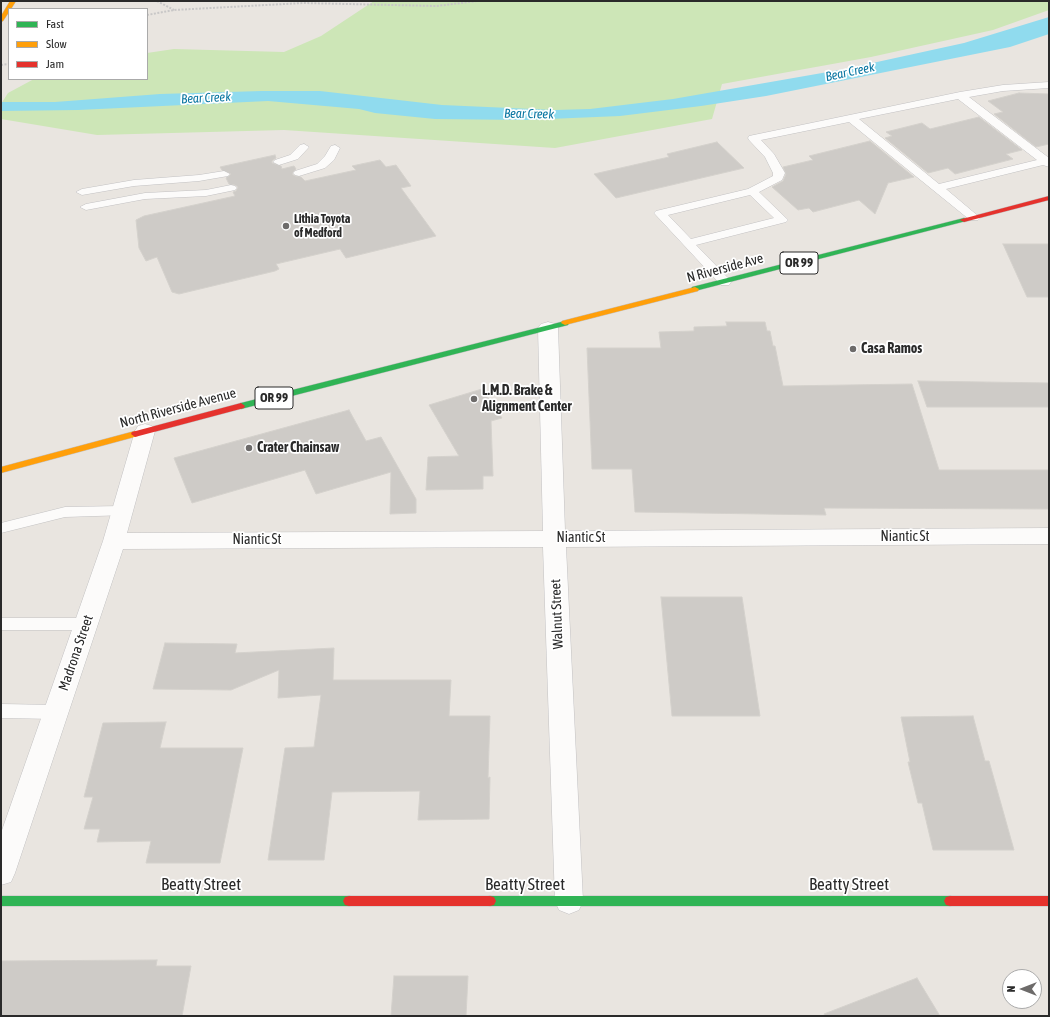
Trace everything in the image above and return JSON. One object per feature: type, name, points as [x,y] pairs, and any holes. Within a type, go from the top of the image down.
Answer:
[{"type":"main road","points":[[1,20],[8,9]]},
{"type":"main road","name":"N Riverside Ave","points":[[548,328],[1049,198]]},
{"type":"main road","name":"North Riverside Avenue","points":[[1,470],[146,431],[548,328]]},
{"type":"main road","name":"Beatty Street","points":[[1,901],[1049,901]]},
{"type":"street","name":"Walnut Street","points":[[548,328],[554,539],[569,901]]},
{"type":"street","name":"Madrona Street","points":[[1,873],[6,844],[56,712],[86,624],[114,541],[146,431]]},
{"type":"street","name":"Niantic St","points":[[114,541],[1049,536]]},
{"type":"lane","points":[[725,282],[660,213],[752,190],[778,178],[779,172],[770,156],[754,138],[960,95],[1003,88],[1049,85]]},
{"type":"lane","points":[[960,95],[1047,162]]},
{"type":"lane","points":[[851,118],[974,218]]},
{"type":"lane","points":[[279,162],[294,157],[304,147]]},
{"type":"lane","points":[[299,173],[321,166],[330,158],[335,148]]},
{"type":"lane","points":[[937,188],[1047,162]]},
{"type":"lane","points":[[82,192],[134,182],[199,178],[224,174]]},
{"type":"lane","points":[[86,207],[145,196],[206,193],[232,188]]},
{"type":"lane","points":[[688,243],[782,220],[752,190]]},
{"type":"lane","points":[[1,528],[65,512],[122,511]]},
{"type":"lane","points":[[1,624],[86,624]]},
{"type":"lane","points":[[1,711],[56,712]]},
{"type":"path","points":[[157,1],[174,10]]},
{"type":"path","points":[[148,15],[174,10],[332,3],[437,6],[477,1]]},
{"type":"green space","points":[[374,1],[1049,1],[1049,10],[993,30],[871,57],[722,84],[712,119],[555,148],[284,130],[97,135],[1,119],[1,104],[8,93],[32,80],[148,80],[148,53],[174,49],[284,52],[321,36]]},
{"type":"water","name":"Bear Creek","points":[[1049,17],[1049,34],[1010,47],[766,96],[620,116],[525,120],[435,119],[375,113],[359,109],[268,101],[78,110],[1,111],[1,102],[55,102],[160,94],[262,91],[320,91],[442,105],[555,110],[590,109],[673,99],[845,69],[964,43]]},
{"type":"building","points":[[1019,93],[1049,94],[1049,144],[1036,147],[994,114],[1003,112],[988,101]]},
{"type":"building","points":[[979,117],[1022,150],[1006,154],[1013,159],[955,174],[948,168],[928,173],[885,138],[892,136],[886,132],[922,123],[930,129]]},
{"type":"building","points":[[870,141],[914,177],[888,183],[875,214],[859,200],[813,212],[809,208],[798,210],[772,187],[783,181],[786,174],[783,167],[813,160],[809,156]]},
{"type":"building","points":[[717,142],[744,168],[616,198],[594,174],[669,157],[667,154]]},
{"type":"building","name":"Lithia Toyota of Medford","points":[[275,155],[276,158],[272,161],[272,163],[281,166],[282,169],[294,166],[296,169],[292,174],[301,177],[305,181],[356,170],[352,166],[380,160],[386,167],[396,165],[411,186],[401,188],[436,236],[346,258],[340,249],[276,264],[279,269],[275,271],[179,294],[172,292],[157,257],[146,261],[139,248],[136,220],[144,216],[235,196],[233,192],[236,191],[238,187],[229,184],[226,178],[231,174],[222,170],[220,167]]},
{"type":"building","points":[[1003,244],[1049,244],[1049,297],[1027,297]]},
{"type":"building","points":[[726,322],[765,322],[767,331],[770,331],[773,346],[775,346],[783,386],[912,384],[939,470],[1049,470],[1049,509],[824,508],[826,515],[635,512],[632,469],[592,469],[587,348],[661,348],[659,332],[694,331],[694,327],[727,326]]},
{"type":"building","points":[[918,381],[1049,383],[1049,407],[927,407]]},
{"type":"building","points":[[482,389],[502,418],[491,421],[493,476],[483,476],[483,489],[426,490],[428,457],[459,456],[429,405]]},
{"type":"building","points":[[349,410],[366,441],[381,437],[416,499],[416,513],[390,514],[391,472],[316,494],[305,470],[192,503],[174,458]]},
{"type":"building","points":[[661,597],[742,597],[760,716],[672,716]]},
{"type":"building","points":[[165,643],[237,644],[235,653],[334,648],[333,680],[451,680],[449,716],[490,716],[488,778],[490,777],[489,819],[418,820],[420,791],[332,792],[324,860],[268,860],[285,748],[314,747],[321,695],[278,698],[279,670],[231,690],[153,689]]},
{"type":"building","points":[[973,716],[985,761],[989,761],[1014,850],[933,850],[922,803],[918,803],[908,762],[910,762],[901,717]]},
{"type":"building","points":[[166,722],[160,748],[243,748],[220,863],[146,863],[151,841],[97,842],[100,829],[84,829],[93,797],[84,797],[103,723]]},
{"type":"building","points":[[157,960],[156,966],[191,966],[182,1016],[1,1016],[1,961]]},
{"type":"building","points":[[394,976],[468,976],[466,1016],[391,1016]]},
{"type":"building","points":[[917,978],[940,1016],[825,1016],[824,1014]]},
{"type":"traffic: fast","points":[[695,289],[964,220]]},
{"type":"traffic: fast","points":[[241,406],[565,323]]},
{"type":"traffic: fast","points":[[1,901],[349,901]]},
{"type":"traffic: fast","points":[[490,901],[950,901]]},
{"type":"traffic: slow","points":[[9,8],[13,1]]},
{"type":"traffic: slow","points":[[1,20],[8,9]]},
{"type":"traffic: slow","points":[[565,323],[695,289]]},
{"type":"traffic: slow","points":[[1,470],[135,434]]},
{"type":"traffic: jam","points":[[964,220],[1049,198]]},
{"type":"traffic: jam","points":[[135,434],[241,406]]},
{"type":"traffic: jam","points":[[349,901],[490,901]]},
{"type":"traffic: jam","points":[[950,901],[1049,901]]},
{"type":"place","name":"Lithia Toyota of Medford","points":[[286,226]]},
{"type":"place","name":"Casa Ramos","points":[[853,349]]},
{"type":"place","name":"L.M.D. Brake & Alignment Center","points":[[474,399]]},
{"type":"place","name":"Crater Chainsaw","points":[[249,448]]}]
